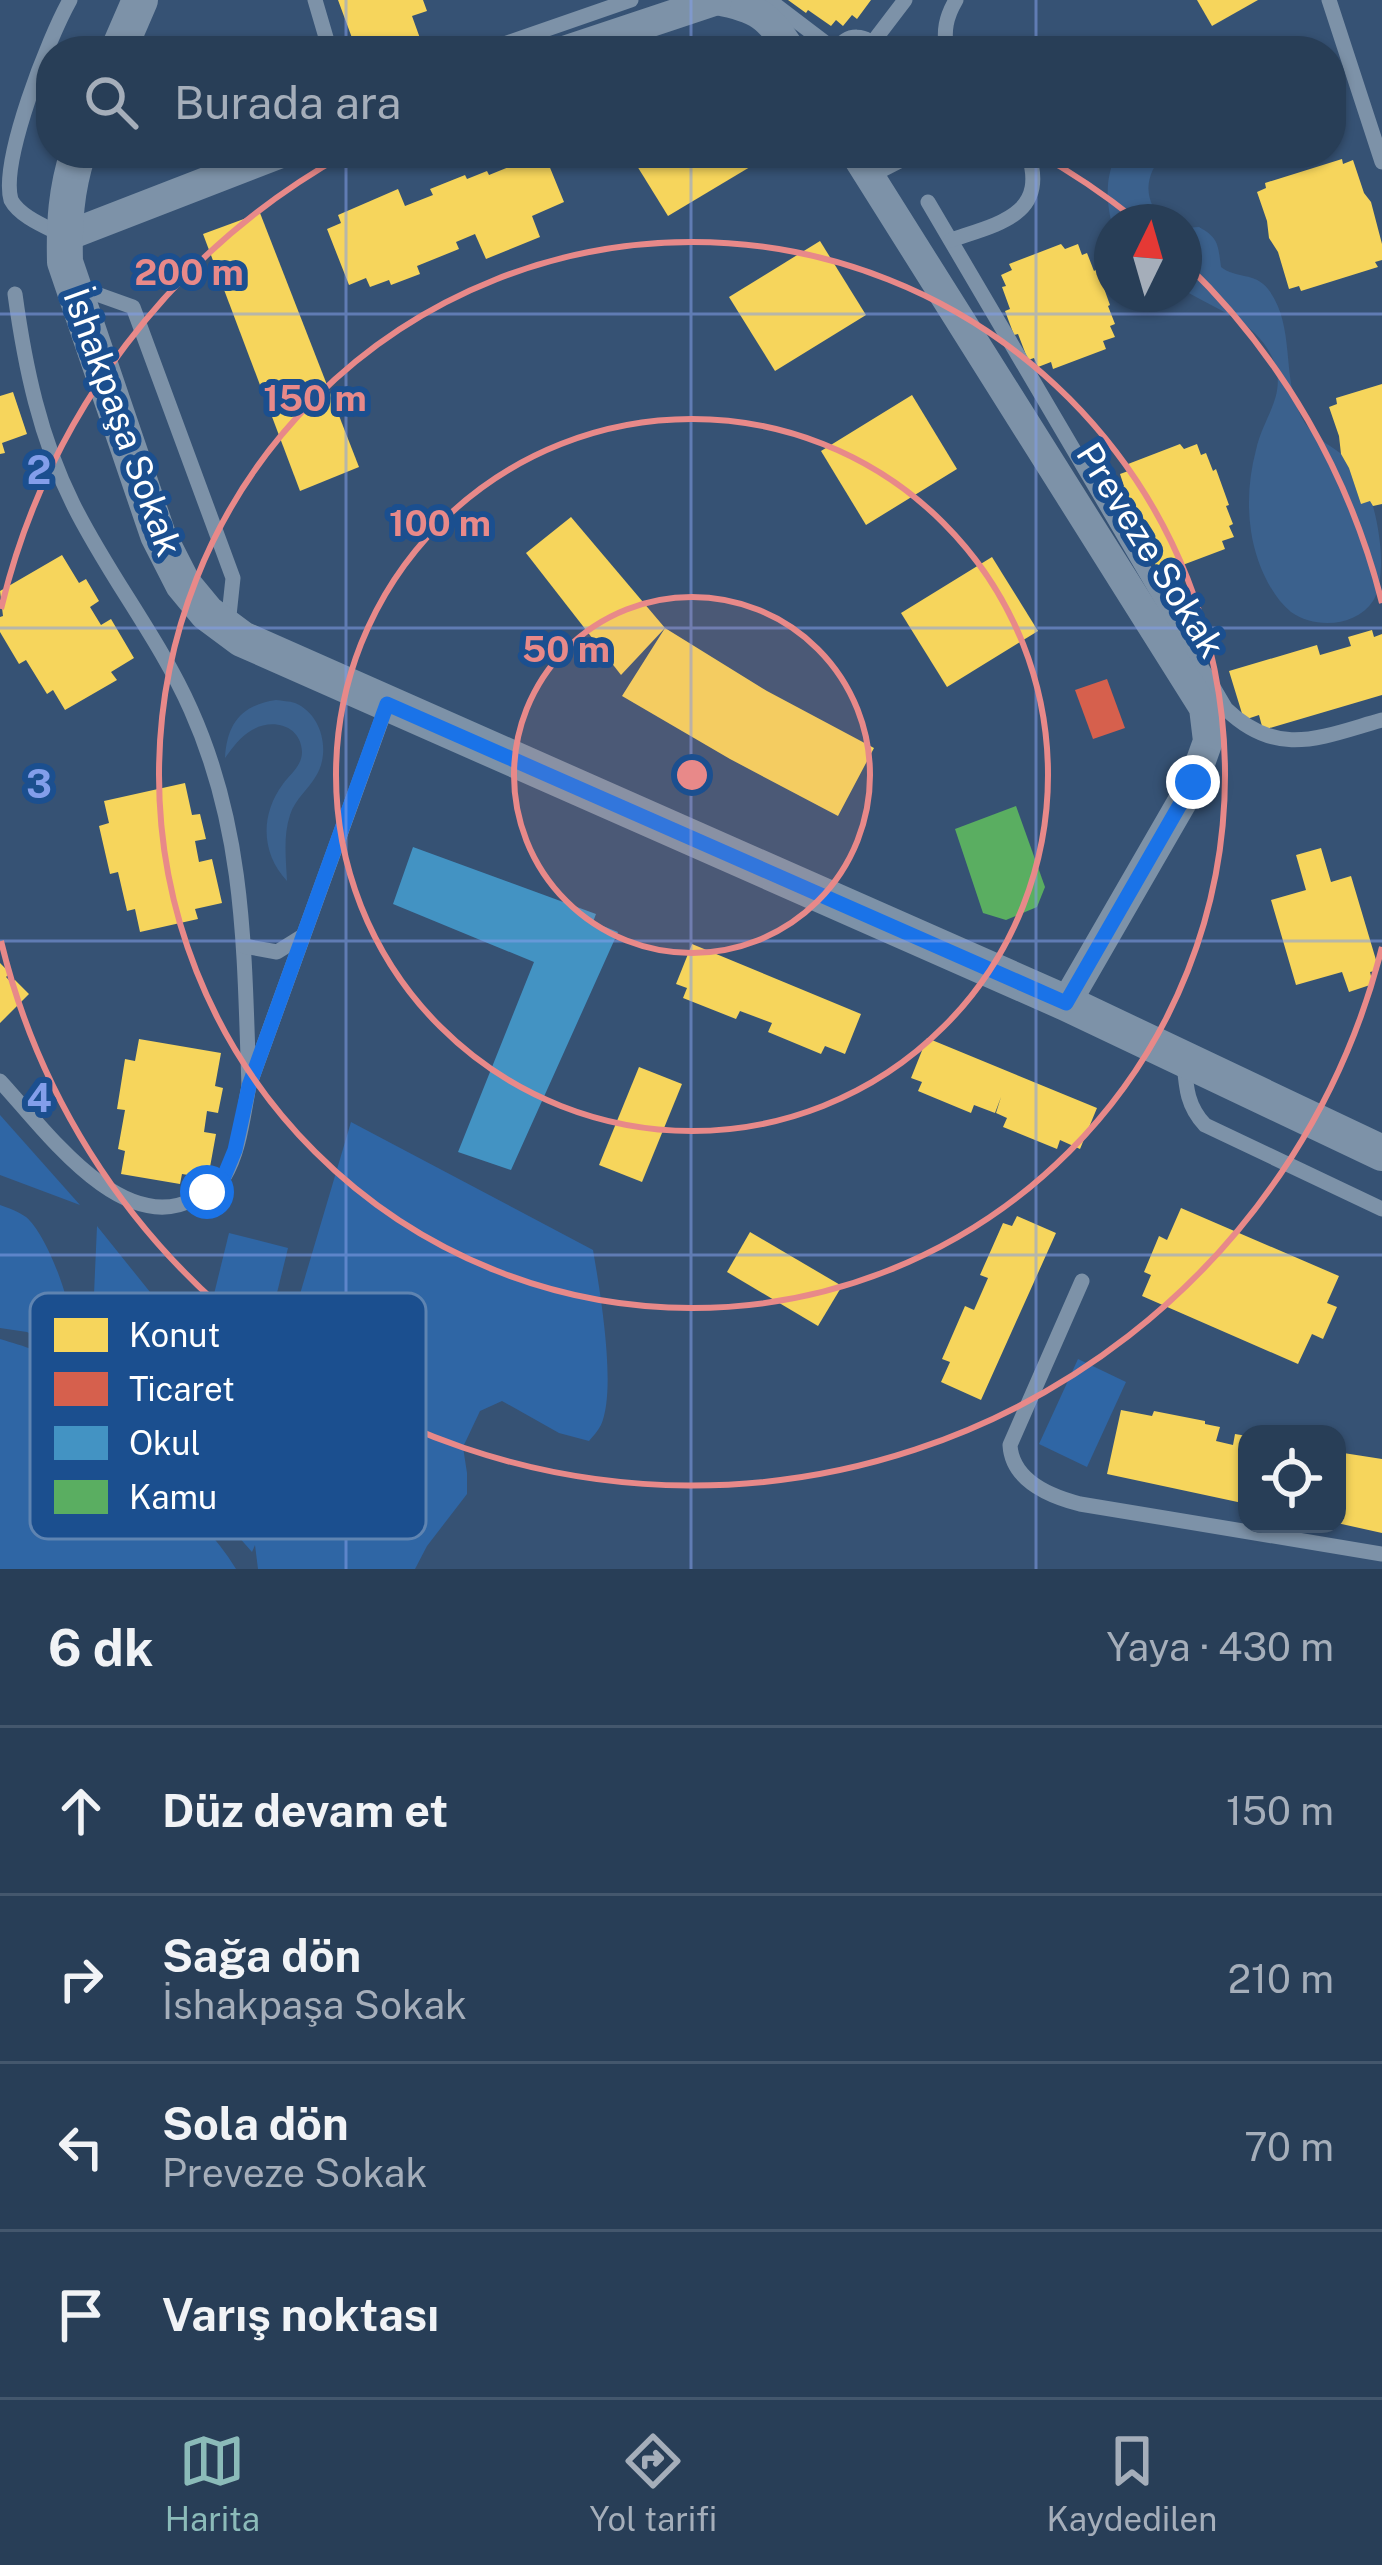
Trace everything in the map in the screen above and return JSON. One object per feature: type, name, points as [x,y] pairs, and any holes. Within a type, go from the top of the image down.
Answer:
[{"type":"street","points":[[124,36],[140,0]]},
{"type":"street","points":[[609,36],[717,0],[748,6],[775,25],[782,36]]},
{"type":"street","name":"İshakpaşa Sokak","points":[[73,168],[65,262],[158,536],[183,584],[207,614],[242,640],[1066,1003],[1382,1153]]},
{"type":"street","points":[[64,237],[242,168]]},
{"type":"street","name":"Preveze Sokak","points":[[865,168],[1204,708],[1208,741],[1193,782],[1066,1003]]},
{"type":"lane","points":[[51,36],[70,0]]},
{"type":"lane","points":[[315,0],[326,36]]},
{"type":"lane","points":[[527,36],[631,0]]},
{"type":"lane","points":[[769,0],[816,36]]},
{"type":"lane","points":[[882,36],[905,0]]},
{"type":"lane","points":[[944,36],[956,0]]},
{"type":"lane","points":[[1329,0],[1341,36]]},
{"type":"lane","points":[[1346,52],[1382,161]]},
{"type":"lane","points":[[36,72],[16,120],[5,168],[9,199],[64,237]]},
{"type":"lane","points":[[951,240],[1018,213],[1031,196],[1032,168]]},
{"type":"lane","points":[[928,202],[1226,709],[1265,737],[1296,740],[1382,720]]},
{"type":"lane","points":[[73,286],[133,307],[232,578],[227,628]]},
{"type":"lane","points":[[15,294],[31,389],[46,442],[74,505],[191,710],[215,774],[232,836],[242,907],[249,1086]]},
{"type":"lane","points":[[0,1081],[110,1192],[150,1208],[169,1208],[188,1203],[223,1179],[235,1150],[249,1086],[387,704]]},
{"type":"lane","points":[[244,946],[277,952],[304,935]]},
{"type":"lane","points":[[1184,1059],[1186,1094],[1193,1113],[1205,1125],[1382,1209]]},
{"type":"lane","points":[[1082,1281],[1010,1445],[1011,1461],[1026,1479],[1058,1498],[1080,1504],[1382,1554]]},
{"type":"shaded area","points":[[1112,168],[1154,168],[1148,188],[1152,204],[1109,204]]},
{"type":"shaded area","points":[[1202,229],[1216,243],[1221,267],[1268,289],[1282,318],[1299,412],[1312,431],[1350,461],[1368,490],[1380,543],[1379,584],[1366,610],[1346,620],[1323,623],[1291,612],[1276,596],[1260,564],[1251,531],[1249,490],[1278,381],[1264,343],[1232,316],[1202,300]]},
{"type":"shaded area","points":[[276,700],[304,708],[317,725],[323,745],[321,766],[288,823],[287,881],[268,846],[267,821],[276,796],[300,762],[297,735],[284,726],[260,726],[225,758],[238,718],[254,706]]},
{"type":"shaded area","points":[[0,1115],[80,1205],[0,1175]]},
{"type":"shaded area","points":[[351,1122],[593,1250],[606,1339],[606,1409],[601,1425],[589,1441],[559,1433],[502,1401],[480,1411],[463,1447],[467,1494],[415,1569],[258,1569],[255,1545],[252,1552],[241,1539],[426,1539],[426,1293],[300,1293]]},
{"type":"shaded area","points":[[0,1205],[26,1217],[35,1227],[65,1293],[30,1293],[30,1334],[0,1328]]},
{"type":"shaded area","points":[[97,1226],[151,1293],[94,1293]]},
{"type":"shaded area","points":[[229,1233],[288,1248],[277,1293],[214,1293]]},
{"type":"shaded area","points":[[0,1339],[30,1348],[30,1539],[214,1539],[236,1569],[0,1569]]},
{"type":"shaded area","points":[[1078,1359],[1126,1382],[1087,1467],[1039,1444]]},
{"type":"building: Konut","points":[[338,0],[423,0],[427,11],[412,16],[419,36],[351,36]]},
{"type":"building: Konut","points":[[788,0],[871,0],[857,19],[852,15],[843,26],[836,20],[831,26]]},
{"type":"building: Konut","points":[[1197,0],[1258,0],[1212,26]]},
{"type":"building: Konut","points":[[1353,160],[1382,244],[1382,260],[1375,262],[1378,267],[1301,291],[1299,286],[1289,289],[1257,192],[1266,188],[1265,183],[1313,168],[1346,168]]},
{"type":"building: Konut","points":[[506,168],[550,168],[564,202],[532,216],[540,237],[486,259],[475,234],[456,242],[459,249],[417,266],[420,274],[391,285],[389,280],[370,287],[366,278],[349,285],[327,229],[341,223],[338,215],[398,189],[405,206],[433,195],[430,189],[465,175],[467,179],[487,171],[489,175]]},
{"type":"building: Konut","points":[[638,168],[748,168],[668,216]]},
{"type":"building: Konut","points":[[260,213],[359,467],[300,491],[203,234]]},
{"type":"building: Konut","points":[[820,241],[866,315],[775,371],[729,297]]},
{"type":"building: Konut","points":[[1061,244],[1065,249],[1078,244],[1094,271],[1094,312],[1110,312],[1115,324],[1110,326],[1115,337],[1103,341],[1106,349],[1053,369],[1051,362],[1038,367],[1034,358],[1028,360],[1005,311],[1010,309],[1001,275],[1012,270],[1009,264]]},
{"type":"building: Konut","points":[[1382,384],[1382,504],[1373,506],[1370,501],[1361,504],[1329,407],[1337,404],[1336,398]]},
{"type":"building: Konut","points":[[13,392],[27,434],[2,443],[5,453],[0,454],[0,396]]},
{"type":"building: Konut","points":[[912,395],[957,469],[866,525],[821,451]]},
{"type":"building: Konut","points":[[1180,444],[1184,449],[1197,444],[1216,469],[1234,537],[1222,541],[1225,549],[1172,569],[1169,562],[1156,567],[1153,558],[1146,560],[1133,535],[1124,511],[1129,509],[1120,474],[1131,470],[1128,464]]},
{"type":"building: Konut","points":[[571,517],[665,628],[621,675],[526,553]]},
{"type":"building: Konut","points":[[62,555],[79,583],[86,579],[99,601],[90,607],[101,625],[111,619],[134,658],[111,672],[117,680],[65,710],[53,690],[47,694],[26,660],[19,664],[0,632],[0,591]]},
{"type":"building: Konut","points":[[992,557],[1038,631],[947,687],[901,613]]},
{"type":"building: Konut","points":[[665,628],[767,691],[874,748],[838,816],[622,696]]},
{"type":"building: Konut","points":[[1372,630],[1374,637],[1382,634],[1382,695],[1263,730],[1259,715],[1244,720],[1229,671],[1317,645],[1320,655],[1351,646],[1348,637]]},
{"type":"building: Konut","points":[[185,783],[192,815],[200,814],[206,839],[195,841],[199,862],[212,859],[222,903],[195,909],[198,919],[140,932],[135,909],[127,911],[118,872],[110,874],[99,826],[109,823],[104,801]]},
{"type":"building: Konut","points":[[1321,848],[1331,882],[1351,876],[1379,970],[1370,972],[1373,984],[1349,992],[1342,972],[1296,985],[1271,900],[1306,890],[1296,855]]},
{"type":"building: Konut","points":[[692,944],[861,1014],[845,1054],[825,1046],[821,1054],[768,1032],[772,1023],[740,1011],[736,1019],[683,998],[687,988],[676,984]]},
{"type":"building: Konut","points":[[0,963],[10,973],[6,977],[29,994],[0,1023]]},
{"type":"building: Konut","points":[[927,1038],[1097,1108],[1080,1149],[1060,1140],[1057,1149],[1003,1127],[1007,1118],[996,1113],[1001,1097],[995,1113],[974,1105],[971,1113],[918,1091],[922,1082],[911,1078]]},
{"type":"building: Konut","points":[[139,1039],[221,1053],[215,1086],[223,1088],[218,1113],[207,1111],[204,1132],[216,1134],[208,1178],[182,1174],[180,1184],[121,1174],[125,1151],[118,1149],[125,1110],[117,1109],[125,1059],[135,1061]]},
{"type":"building: Konut","points":[[639,1067],[682,1084],[642,1182],[599,1165]]},
{"type":"building: Konut","points":[[1181,1208],[1339,1276],[1327,1303],[1337,1307],[1323,1339],[1312,1334],[1298,1364],[1142,1296],[1151,1275],[1144,1272],[1159,1236],[1167,1240]]},
{"type":"building: Konut","points":[[1017,1216],[1056,1233],[981,1400],[941,1382],[950,1362],[942,1359],[965,1306],[974,1310],[988,1278],[980,1275],[1003,1223],[1012,1226]]},
{"type":"building: Konut","points":[[750,1232],[842,1286],[818,1326],[727,1272]]},
{"type":"building: Konut","points":[[1121,1410],[1205,1421],[1220,1427],[1216,1441],[1233,1445],[1238,1434],[1238,1502],[1107,1474]]},
{"type":"building: Konut","points":[[1346,1453],[1382,1459],[1382,1533],[1346,1525]]},
{"type":"building: Ticaret","points":[[1107,679],[1125,728],[1093,739],[1075,690]]},
{"type":"building: Okul","points":[[413,847],[596,914],[593,922],[618,932],[511,1170],[458,1152],[534,962],[393,904]]},
{"type":"building: Kamu","points":[[1016,806],[1045,887],[1037,907],[1006,920],[983,913],[955,829]]},
{"type":"route","points":[[207,1192],[223,1179],[235,1150],[249,1086],[387,704],[1066,1003],[1193,782]]}]
